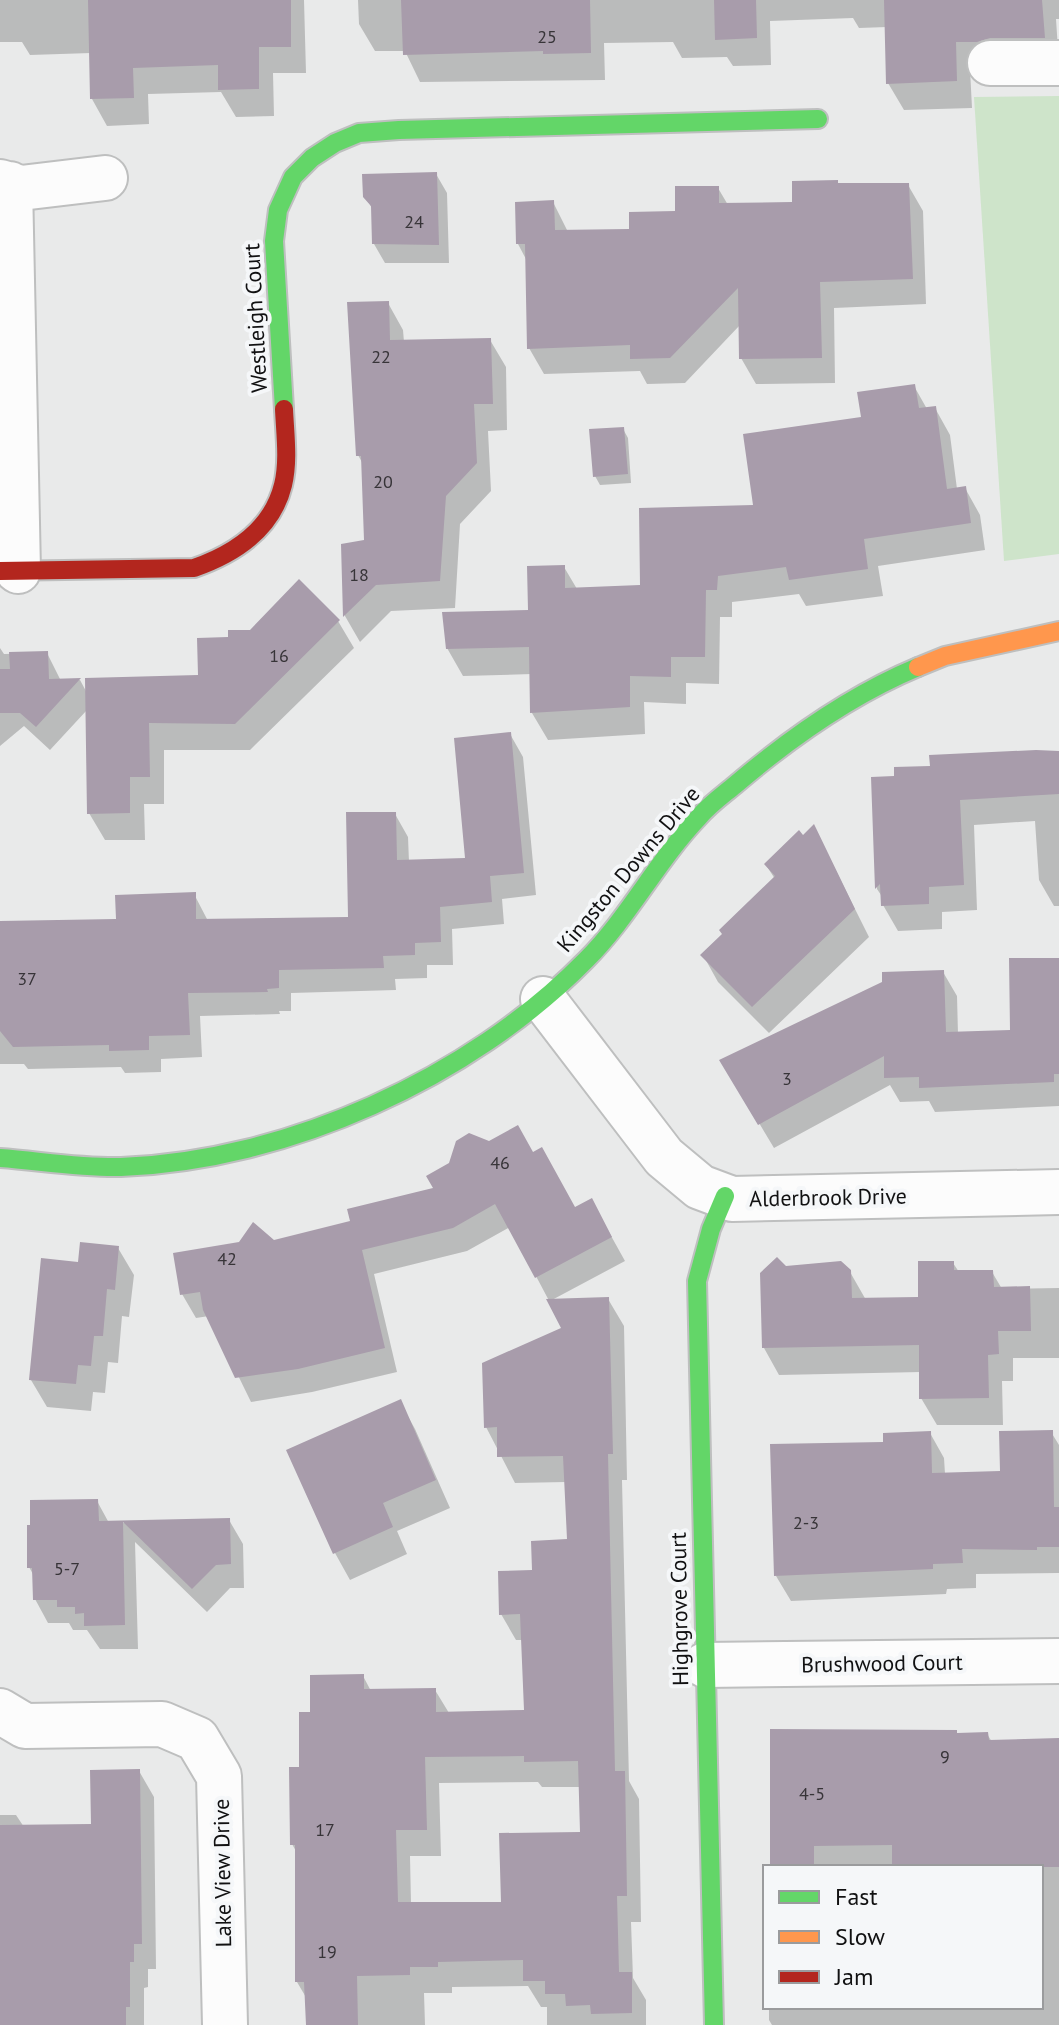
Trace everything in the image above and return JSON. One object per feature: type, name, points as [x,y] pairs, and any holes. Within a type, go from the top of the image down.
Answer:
[{"type":"street","points":[[990,63],[1059,63]]},
{"type":"street","name":"Westleigh Court","points":[[9,571],[194,568],[223,558],[249,540],[268,517],[283,486],[286,443],[275,275],[274,241],[278,210],[293,177],[312,158],[335,143],[359,133],[399,130],[818,119]]},
{"type":"street","points":[[9,571],[5,183],[21,188],[105,178]]},
{"type":"street","name":"Kingston Downs Drive","points":[[0,1158],[118,1167],[183,1162],[234,1153],[369,1109],[451,1064],[528,1013],[588,958],[699,816],[757,766],[878,684],[945,656],[1059,631]]},
{"type":"street","name":"Alderbrook Drive","points":[[543,999],[664,1157],[700,1187],[732,1199],[1059,1192]]},
{"type":"street","name":"Highgrove Court","points":[[714,2025],[697,1281],[711,1229],[725,1196]]},
{"type":"street","name":"Brushwood Court","points":[[705,1665],[1059,1661]]},
{"type":"street","name":"Lake View Drive","points":[[0,1711],[25,1726],[162,1724],[197,1739],[219,1776],[225,2025]]},
{"type":"green space","points":[[1059,96],[1059,554],[1004,561],[974,97]]},
{"type":"building","points":[[88,0],[291,0],[291,47],[259,47],[259,89],[218,90],[218,65],[133,68],[134,98],[90,99]]},
{"type":"building","points":[[401,0],[590,0],[591,53],[543,54],[543,51],[403,55]]},
{"type":"building","points":[[714,0],[756,0],[757,38],[715,40]]},
{"type":"building","points":[[884,0],[1042,0],[1045,38],[990,38],[977,42],[956,42],[957,81],[886,84]]},
{"type":"building","points":[[437,172],[439,245],[372,244],[371,206],[363,197],[362,174]]},
{"type":"building","points":[[838,180],[838,183],[909,183],[913,279],[820,282],[822,358],[739,359],[738,288],[670,358],[630,359],[630,345],[527,349],[525,244],[516,244],[515,202],[554,200],[555,230],[629,229],[629,212],[675,211],[675,186],[719,186],[719,203],[792,202],[792,181]]},
{"type":"building","points":[[389,301],[390,340],[491,338],[493,404],[474,404],[477,463],[446,496],[440,581],[376,585],[343,617],[341,544],[364,540],[361,456],[356,456],[347,302]]},
{"type":"building","points":[[915,384],[919,408],[936,406],[947,489],[966,486],[971,523],[864,539],[868,569],[789,580],[786,567],[718,576],[717,590],[706,590],[705,657],[671,657],[671,677],[630,676],[630,707],[530,713],[529,647],[446,649],[442,612],[528,610],[527,566],[565,565],[565,588],[640,585],[639,508],[753,505],[743,434],[861,417],[857,392]]},
{"type":"building","points":[[624,427],[628,474],[593,477],[589,429]]},
{"type":"building","points":[[299,579],[340,620],[235,724],[149,723],[150,777],[130,777],[130,813],[87,814],[85,678],[198,675],[197,638],[228,637],[228,630],[250,630]]},
{"type":"building","points":[[48,651],[49,679],[81,678],[36,727],[20,713],[0,713],[0,669],[10,669],[9,652]]},
{"type":"building","points":[[511,732],[524,873],[490,876],[492,902],[440,907],[441,942],[415,943],[415,955],[383,956],[384,968],[279,970],[279,988],[267,989],[268,992],[188,993],[190,1035],[149,1036],[149,1050],[109,1051],[109,1045],[13,1047],[0,1031],[0,921],[116,919],[115,895],[196,892],[196,919],[348,917],[346,812],[396,812],[397,860],[465,858],[454,738]]},
{"type":"building","points":[[1059,751],[1059,794],[960,800],[964,885],[929,887],[929,904],[881,906],[880,884],[875,889],[871,777],[894,776],[894,767],[930,766],[929,755]]},
{"type":"building","points":[[814,824],[855,909],[752,1007],[700,955],[722,934],[719,930],[775,876],[764,864],[799,830],[803,835]]},
{"type":"building","points":[[1009,958],[1059,958],[1059,1074],[1054,1074],[1054,1082],[919,1088],[919,1077],[884,1078],[884,1056],[758,1125],[719,1060],[882,982],[882,972],[944,970],[946,1032],[1010,1030]]},
{"type":"building","points":[[518,1125],[533,1152],[542,1147],[575,1207],[592,1198],[612,1237],[535,1278],[495,1204],[453,1228],[362,1250],[385,1348],[298,1369],[235,1378],[203,1310],[200,1292],[180,1295],[173,1253],[239,1242],[253,1222],[274,1240],[350,1221],[347,1209],[433,1188],[426,1176],[449,1163],[456,1141],[469,1133],[489,1141]]},
{"type":"building","points":[[80,1242],[119,1246],[115,1290],[107,1289],[103,1336],[94,1336],[91,1366],[78,1365],[76,1384],[29,1380],[41,1258],[78,1262]]},
{"type":"building","points":[[777,1257],[786,1266],[841,1261],[851,1270],[852,1298],[918,1297],[918,1261],[954,1261],[954,1270],[993,1270],[994,1287],[1030,1286],[1031,1331],[998,1331],[999,1354],[988,1355],[989,1398],[919,1399],[919,1345],[762,1348],[760,1273]]},
{"type":"building","points":[[609,1297],[613,1454],[608,1454],[615,1771],[625,1771],[627,1896],[617,1896],[619,1972],[632,1972],[632,2013],[591,2014],[590,2005],[566,2006],[565,1994],[545,1994],[545,1981],[523,1981],[523,1960],[438,1962],[438,1967],[410,1967],[410,1975],[357,1976],[358,2025],[306,2025],[304,1982],[295,1982],[295,1845],[290,1845],[289,1767],[299,1767],[299,1712],[310,1712],[310,1675],[364,1674],[364,1689],[436,1688],[436,1712],[524,1710],[520,1614],[499,1615],[498,1571],[532,1570],[531,1541],[567,1539],[563,1456],[497,1457],[497,1427],[484,1428],[482,1363],[561,1328],[546,1299]],"holes":[[[524,1756],[524,1762],[578,1761],[580,1832],[499,1833],[501,1902],[398,1902],[396,1830],[427,1830],[425,1757]]]},
{"type":"building","points":[[401,1399],[436,1480],[383,1503],[393,1527],[333,1554],[286,1450]]},
{"type":"building","points":[[1053,1430],[1054,1507],[1059,1507],[1059,1547],[1037,1547],[1037,1550],[962,1549],[963,1563],[933,1564],[933,1569],[774,1576],[770,1444],[883,1442],[883,1433],[931,1431],[932,1473],[1000,1471],[999,1431]]},
{"type":"building","points":[[98,1499],[99,1521],[230,1518],[231,1564],[216,1565],[192,1589],[123,1522],[125,1625],[84,1626],[84,1613],[75,1614],[75,1607],[57,1607],[57,1600],[33,1600],[32,1568],[27,1568],[27,1525],[30,1525],[30,1500]]},
{"type":"building","points":[[770,1729],[957,1730],[957,1733],[988,1732],[989,1740],[1059,1738],[1059,1867],[892,1865],[892,1845],[814,1846],[814,1865],[770,1865]]},
{"type":"building","points":[[140,1769],[142,1944],[134,1944],[134,1962],[130,1962],[130,2007],[126,2007],[126,2025],[0,2025],[0,1825],[91,1824],[90,1770]]},
{"type":"traffic: fast","points":[[284,409],[274,241],[278,210],[293,177],[312,158],[335,143],[359,133],[399,130],[818,119]]},
{"type":"traffic: fast","points":[[0,1158],[106,1167],[184,1161],[247,1149],[310,1130],[372,1106],[432,1076],[540,1003],[586,960],[616,926],[684,834],[716,800],[822,719],[918,667]]},
{"type":"traffic: fast","points":[[714,2025],[697,1281],[711,1229],[725,1196]]},
{"type":"traffic: slow","points":[[918,667],[945,656],[1059,631]]},
{"type":"traffic: jam","points":[[0,571],[194,568],[223,555],[261,527],[278,501],[286,466],[284,409]]}]
